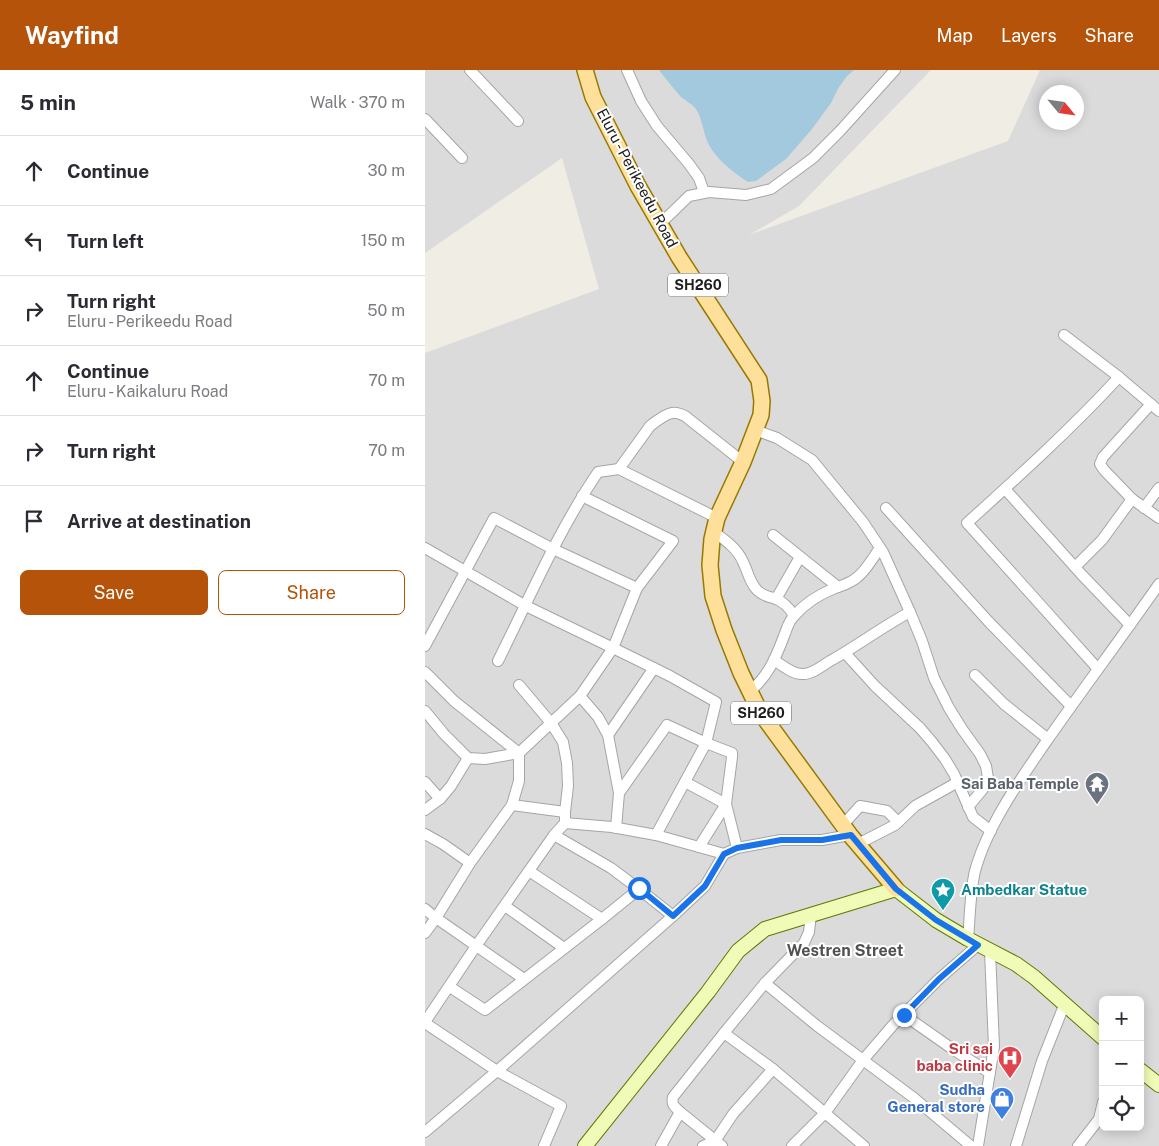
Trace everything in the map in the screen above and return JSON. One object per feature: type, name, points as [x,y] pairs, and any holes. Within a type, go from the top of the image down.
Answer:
[{"type":"main road","name":"Eluru - Perikeedu Road","points":[[585,70],[593,97],[638,186],[679,257],[759,380],[762,401],[761,415],[743,462],[715,525],[712,539],[710,565],[713,596],[724,630],[741,673],[760,712],[851,835],[896,889]]},
{"type":"main road","points":[[585,1146],[708,992],[737,951],[765,929],[896,889],[936,920],[1016,964],[1065,1003],[1099,1034]]},
{"type":"main road","points":[[1144,1073],[1159,1085]]},
{"type":"street","points":[[471,70],[518,121]]},
{"type":"street","points":[[627,70],[641,101],[657,126],[699,178],[704,192]]},
{"type":"street","points":[[660,224],[689,196],[704,192],[746,195],[771,189],[813,158],[895,70]]},
{"type":"street","points":[[425,119],[462,158]]},
{"type":"street","points":[[1063,335],[1155,407],[1103,457],[1101,464],[1103,470],[1132,499],[1159,518]]},
{"type":"street","points":[[1098,669],[967,524],[1044,453],[1119,377]]},
{"type":"street","points":[[619,469],[650,426],[654,422],[673,413],[685,416],[743,462]]},
{"type":"street","points":[[755,430],[777,438],[812,460],[863,522],[880,548],[910,612],[938,686],[953,715],[986,766],[988,778],[983,788],[968,807]]},
{"type":"street","points":[[498,661],[553,549],[582,496],[598,472],[619,469],[715,525],[743,560],[752,585],[758,592],[775,599],[791,610],[794,616]]},
{"type":"street","points":[[1144,508],[1159,488]]},
{"type":"street","points":[[1005,489],[1130,625]]},
{"type":"street","points":[[425,711],[444,734],[468,758],[485,758],[519,754],[580,696],[613,648],[637,588],[673,541],[582,496]]},
{"type":"street","points":[[1075,567],[1102,540],[1132,499]]},
{"type":"street","points":[[886,508],[988,621],[1071,706]]},
{"type":"street","points":[[425,646],[494,518],[553,549],[637,588]]},
{"type":"street","points":[[773,535],[838,587]]},
{"type":"street","points":[[425,548],[526,606],[654,668],[716,702],[706,743],[656,835]]},
{"type":"street","points":[[750,691],[760,683],[774,660],[789,622],[794,616],[814,599],[850,582],[858,576],[880,548]]},
{"type":"street","points":[[775,599],[800,557]]},
{"type":"street","points":[[978,1146],[994,1047],[979,945],[975,872],[991,830],[1029,767],[1159,584]]},
{"type":"street","points":[[774,660],[795,673],[805,674],[816,670],[910,612]]},
{"type":"street","points":[[845,652],[875,686],[920,728],[932,742],[945,759],[973,817],[991,830]]},
{"type":"street","points":[[609,735],[654,668]]},
{"type":"street","points":[[425,672],[454,701],[519,754]]},
{"type":"street","points":[[975,674],[1004,704],[1048,739]]},
{"type":"street","points":[[519,685],[551,723],[563,742],[567,763],[568,786],[565,823],[554,835],[476,946],[425,1023],[497,1071],[561,1106],[545,1146]]},
{"type":"street","points":[[580,696],[598,717],[609,735],[619,793],[616,828]]},
{"type":"street","points":[[619,793],[667,725],[732,753],[726,804],[737,848]]},
{"type":"street","points":[[425,933],[470,863],[512,805],[519,781],[519,754]]},
{"type":"street","points":[[425,810],[441,799],[468,758]]},
{"type":"street","points":[[425,782],[441,799]]},
{"type":"street","points":[[685,782],[726,804]]},
{"type":"street","points":[[425,1132],[673,916],[705,886],[724,854],[737,848],[781,840],[822,840],[851,835],[881,833],[895,825],[915,806],[957,782]]},
{"type":"street","points":[[699,847],[726,804]]},
{"type":"street","points":[[512,805],[565,812]]},
{"type":"street","points":[[851,835],[860,806],[887,812],[898,822]]},
{"type":"street","points":[[565,823],[616,828],[656,835],[724,854]]},
{"type":"street","points":[[425,834],[470,863]]},
{"type":"street","points":[[554,835],[611,868],[673,916]]},
{"type":"street","points":[[529,871],[602,919]]},
{"type":"street","points":[[449,987],[485,1010],[639,888]]},
{"type":"street","points":[[505,906],[564,948]]},
{"type":"street","points":[[425,909],[523,979],[521,982]]},
{"type":"street","points":[[718,1144],[673,1105],[673,1097],[765,983],[804,943],[809,932],[811,915]]},
{"type":"street","points":[[792,1146],[825,1113],[863,1060],[893,1025],[939,979],[979,945]]},
{"type":"street","points":[[765,983],[816,1025],[914,1098],[971,1146]]},
{"type":"street","points":[[1016,1146],[1042,1061],[1065,1003]]},
{"type":"street","points":[[904,1015],[990,1073]]},
{"type":"street","points":[[724,1033],[773,1069],[864,1146]]},
{"type":"street","points":[[718,1144],[733,1114],[773,1069]]},
{"type":"street","points":[[661,1146],[680,1112]]},
{"type":"street","points":[[1078,1146],[1099,1119]]},
{"type":"street","points":[[703,1146],[718,1144]]},
{"type":"shaded area","points":[[425,70],[931,70],[799,206],[749,235],[1008,141],[1040,70],[1159,70],[1159,1146],[425,1146],[425,353],[599,289],[562,158],[425,253]]},
{"type":"water","points":[[659,70],[854,70],[839,87],[831,103],[812,129],[786,159],[756,181],[748,182],[721,161],[712,151],[696,109],[681,97]]},
{"type":"place","name":"Sai Baba Temple","points":[[1097,805]]},
{"type":"place","name":"Ambedkar Statue","points":[[943,911]]},
{"type":"place","name":"Sri sai baba clinic","points":[[1010,1079]]},
{"type":"place","name":"Sudha General store","points":[[1002,1120]]},
{"type":"district","name":"Westren Street","points":[[845,950]]},
{"type":"route","points":[[639,888],[673,916],[705,886],[724,854],[737,848],[781,840],[822,840],[851,835],[896,889],[936,920],[978,945],[939,979],[904,1015]]}]
